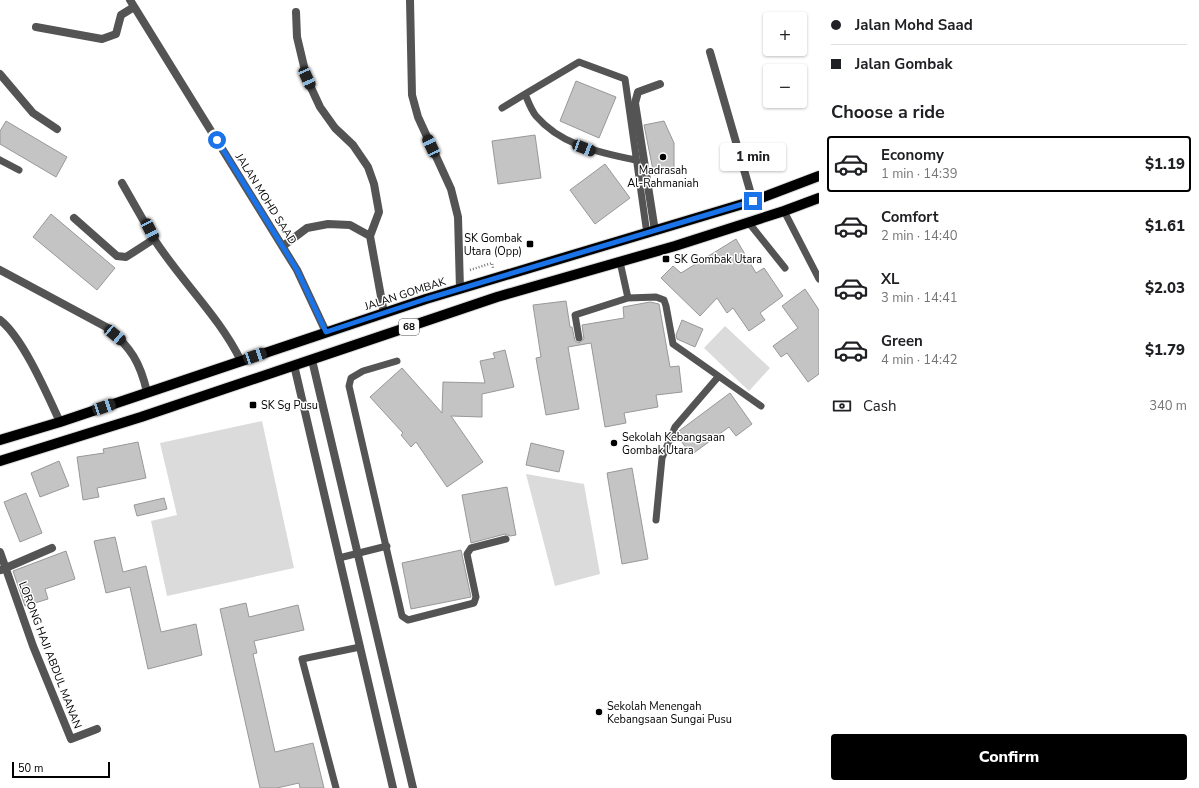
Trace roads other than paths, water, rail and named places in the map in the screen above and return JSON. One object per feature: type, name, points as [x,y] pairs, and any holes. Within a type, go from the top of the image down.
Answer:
[{"type":"main road","name":"JALAN GOMBAK","points":[[0,440],[60,422],[384,313],[753,201],[819,176]]},
{"type":"main road","name":"68","points":[[0,461],[312,360],[497,297],[749,223],[784,212],[819,198]]},
{"type":"street","points":[[410,0],[412,95],[418,117],[451,189],[458,217],[460,289]]},
{"type":"street","points":[[36,27],[102,39],[109,38],[116,34],[121,15],[132,3]]},
{"type":"street","name":"JALAN MOHD SAAD","points":[[132,3],[283,246],[297,270],[326,332]]},
{"type":"street","points":[[296,12],[297,37],[307,78],[320,107],[335,128],[353,145],[368,167],[374,184],[379,212],[370,236],[384,313]]},
{"type":"street","points":[[710,52],[753,201]]},
{"type":"street","points":[[0,74],[34,113],[57,129]]},
{"type":"street","points":[[651,233],[635,103],[638,92],[660,84]]},
{"type":"street","points":[[122,182],[166,257],[231,341],[241,361]]},
{"type":"street","points":[[74,218],[117,256],[126,257],[154,238]]},
{"type":"street","points":[[283,246],[307,228],[328,224],[350,225],[370,236]]},
{"type":"street","points":[[0,270],[108,328],[123,341],[133,353],[143,373],[147,392]]},
{"type":"street","points":[[0,320],[8,326],[39,376],[60,422]]},
{"type":"street","points":[[312,360],[413,788]]},
{"type":"street","points":[[294,365],[393,788]]},
{"type":"street","points":[[2,569],[52,548]]},
{"type":"street","name":"LORONG HAJI ABDUL MANAN","points":[[0,552],[2,569],[71,739],[97,729]]},
{"type":"lane","points":[[502,108],[580,62],[625,79],[635,160],[651,233]]},
{"type":"lane","points":[[525,94],[536,116],[564,140],[594,151],[635,160]]},
{"type":"lane","points":[[0,160],[19,170]]},
{"type":"lane","points":[[784,212],[819,279]]},
{"type":"lane","points":[[749,223],[785,268]]},
{"type":"lane","points":[[620,262],[628,298]]},
{"type":"lane","points":[[579,338],[576,316],[628,298],[656,297],[664,300],[673,344],[761,406]]},
{"type":"lane","points":[[397,361],[363,371],[351,378],[349,386],[402,616],[408,620],[474,603],[476,597],[467,554],[471,548],[506,539]]},
{"type":"lane","points":[[656,520],[662,458],[675,427],[718,377]]},
{"type":"lane","points":[[339,558],[387,546]]},
{"type":"lane","points":[[336,788],[302,659],[360,647]]},
{"type":"place","name":"Madrasah Al-Rahmaniah","points":[[663,157]]},
{"type":"place","name":"SK Gombak Utara (Opp)","points":[[530,244]]},
{"type":"place","name":"SK Gombak Utara","points":[[666,259]]},
{"type":"place","name":"SK Sg Pusu","points":[[253,405]]},
{"type":"place","name":"Sekolah Kebangsaan Gombak Utara","points":[[614,443]]},
{"type":"place","name":"Sekolah Menengah Kebangsaan Sungai Pusu","points":[[599,712]]}]
